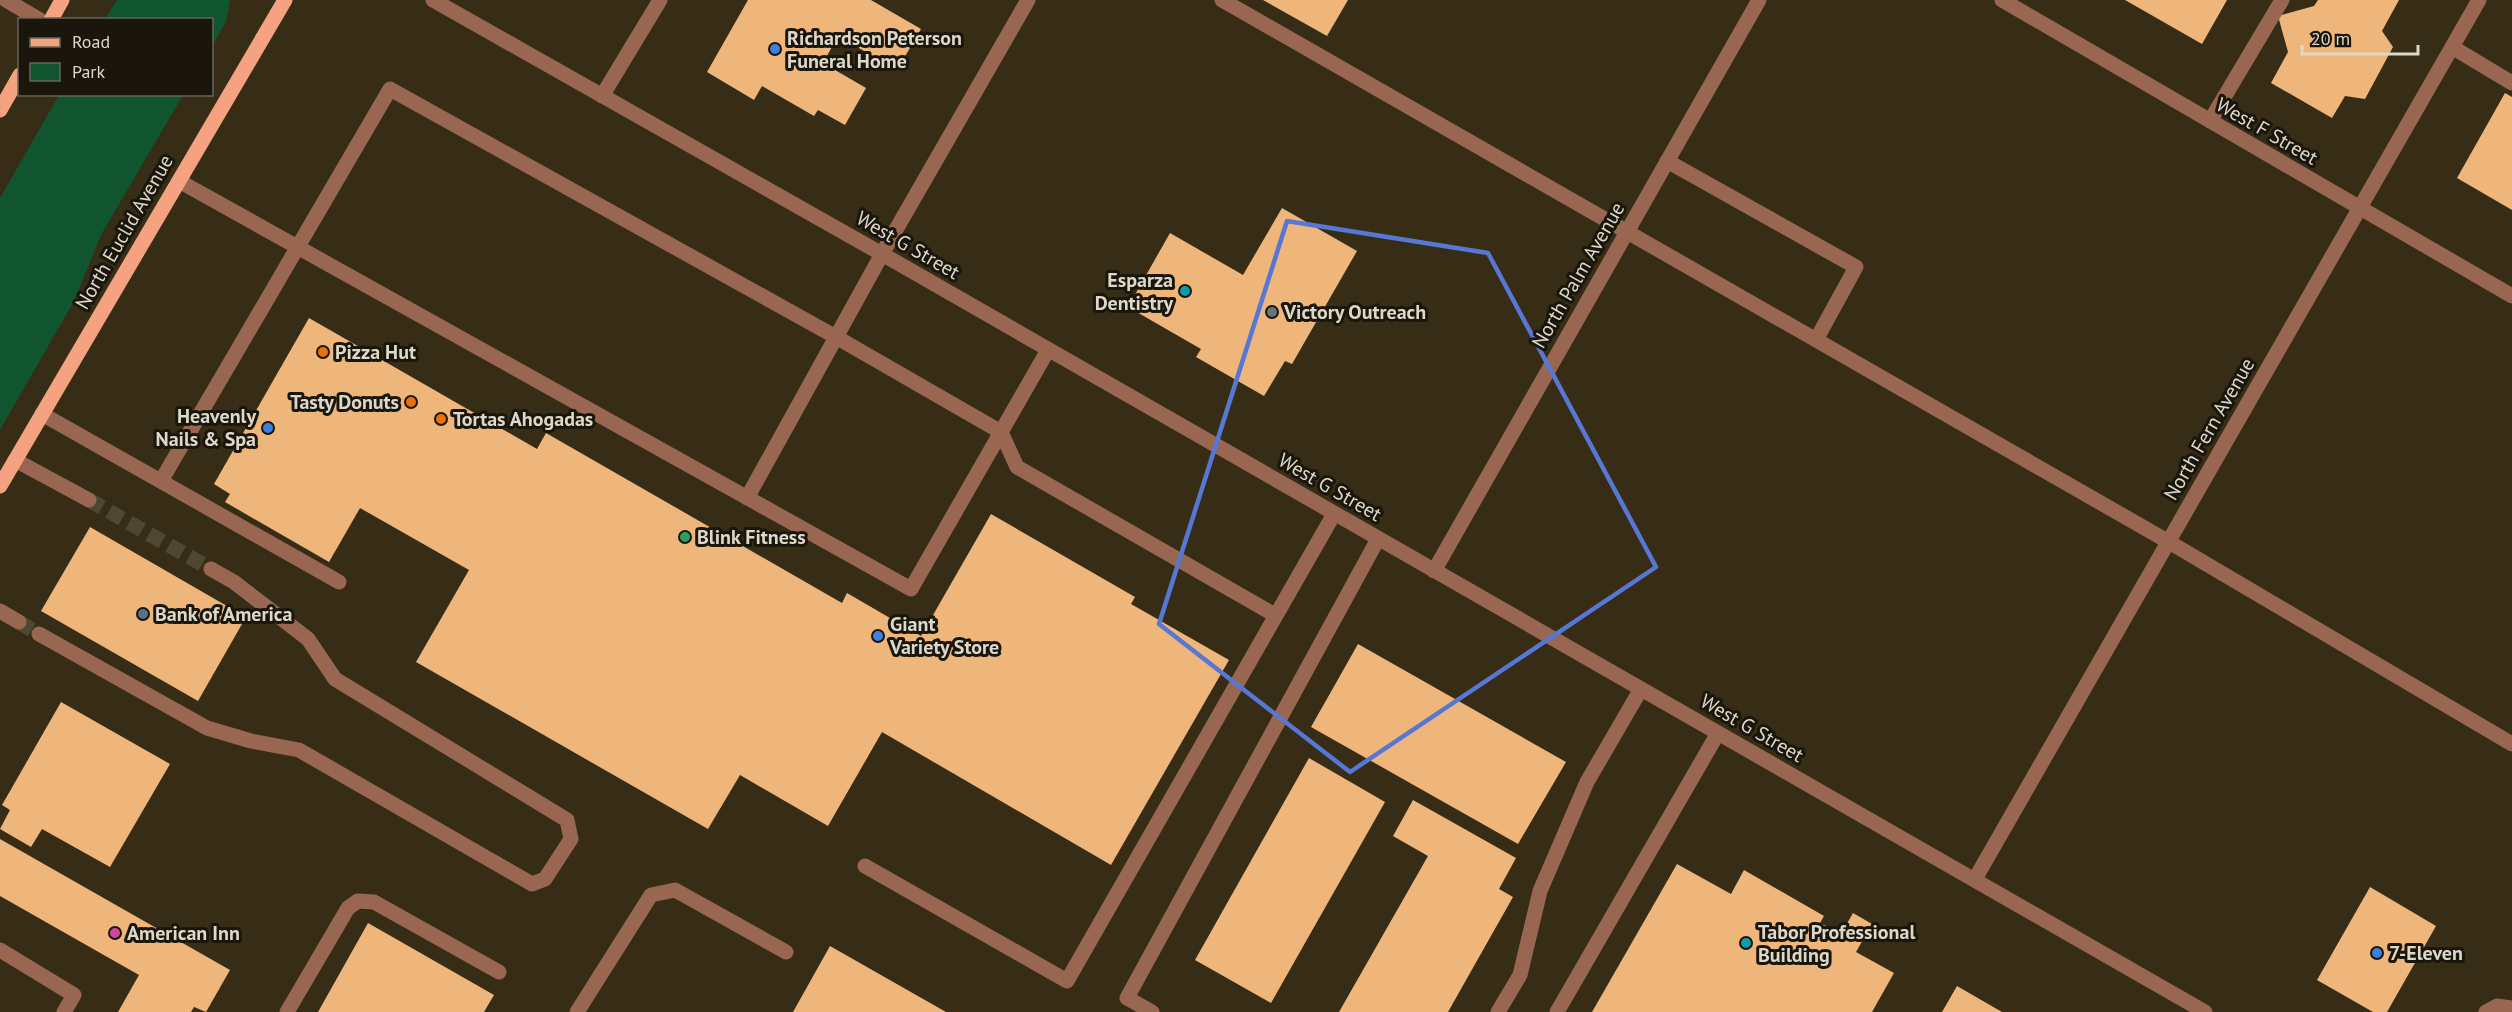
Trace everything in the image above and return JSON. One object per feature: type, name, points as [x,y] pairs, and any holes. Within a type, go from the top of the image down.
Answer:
[{"type":"main road","points":[[52,18],[62,0]]},
{"type":"main road","name":"North Euclid Avenue","points":[[0,486],[285,0]]},
{"type":"main road","points":[[0,110],[18,78]]},
{"type":"street","points":[[6,0],[37,18]]},
{"type":"street","name":"West G Street","points":[[433,0],[882,254],[2205,1012]]},
{"type":"street","points":[[602,96],[660,0]]},
{"type":"street","points":[[747,498],[882,254],[1028,0]]},
{"type":"street","points":[[1222,0],[2169,542],[2512,744]]},
{"type":"street","name":"North Palm Avenue","points":[[1434,571],[1759,0]]},
{"type":"street","name":"West F Street","points":[[2002,0],[2512,296]]},
{"type":"street","points":[[2210,121],[2282,0]]},
{"type":"street","name":"North Fern Avenue","points":[[1975,879],[2479,0]]},
{"type":"street","points":[[2452,47],[2512,83]]},
{"type":"street","points":[[161,481],[390,89],[836,337],[1001,432],[1017,467],[1275,615]]},
{"type":"street","points":[[1667,161],[1856,267],[1816,340]]},
{"type":"street","points":[[179,181],[911,588],[1048,350]]},
{"type":"street","points":[[42,414],[339,582]]},
{"type":"street","points":[[15,460],[89,500]]},
{"type":"street","points":[[865,866],[1067,981],[1334,514]]},
{"type":"street","points":[[1152,1012],[1127,998],[1378,539]]},
{"type":"street","points":[[39,634],[207,728],[251,741],[299,750],[532,884],[545,879],[571,839],[567,820],[335,679],[308,639],[234,582],[211,569]]},
{"type":"street","points":[[0,611],[19,622]]},
{"type":"street","points":[[1498,1012],[1520,975],[1539,891],[1587,782],[1641,689]]},
{"type":"street","points":[[1557,1012],[1718,733]]},
{"type":"street","points":[[577,1012],[651,895],[675,891],[786,952]]},
{"type":"street","points":[[287,1012],[348,908],[358,901],[374,902],[499,972]]},
{"type":"street","points":[[0,950],[74,995],[64,1012]]},
{"type":"street","points":[[2486,1012],[2497,1006],[2512,1008]]},
{"type":"highlighted area","points":[[1287,221],[1488,253],[1656,567],[1350,772],[1159,624]]},
{"type":"green space","points":[[117,0],[230,0],[226,22],[213,44],[213,18],[106,18]]},
{"type":"green space","points":[[58,96],[182,96],[102,233],[74,301],[0,430],[0,198]]},
{"type":"building","name":"Richardson Peterson Funeral Home","points":[[748,0],[871,0],[921,29],[897,70],[838,36],[823,63],[866,88],[845,125],[818,110],[814,116],[762,86],[754,100],[707,72]]},
{"type":"building","points":[[1263,0],[1348,0],[1327,36]]},
{"type":"building","points":[[2125,0],[2227,0],[2202,44]]},
{"type":"building","points":[[2318,0],[2399,0],[2382,31],[2393,47],[2365,99],[2345,96],[2332,118],[2271,83],[2288,52],[2278,16],[2314,6]]},
{"type":"building","points":[[2505,93],[2512,97],[2512,210],[2457,178]]},
{"type":"building","name":"Victory Outreach","points":[[1282,208],[1357,251],[1292,364],[1285,361],[1264,396],[1196,357],[1201,349],[1128,307],[1170,233],[1243,275]]},
{"type":"building","points":[[309,318],[537,449],[546,433],[842,603],[847,593],[921,636],[991,514],[1135,597],[1131,604],[1229,660],[1111,865],[882,732],[828,826],[740,775],[708,829],[416,662],[469,570],[360,508],[329,562],[225,502],[230,494],[214,484]]},
{"type":"building","name":"Bank of America","points":[[90,527],[246,617],[198,701],[41,611]]},
{"type":"building","points":[[1358,644],[1566,762],[1518,844],[1311,727]]},
{"type":"building","points":[[61,702],[170,764],[110,867],[42,829],[31,847],[0,829],[10,810],[2,805]]},
{"type":"building","points":[[1309,758],[1385,802],[1271,1003],[1195,960]]},
{"type":"building","points":[[1413,800],[1516,858],[1499,889],[1513,897],[1448,1012],[1339,1012],[1428,856],[1393,836]]},
{"type":"building","name":"American Inn","points":[[0,839],[230,970],[206,1012],[194,1007],[191,1012],[118,1012],[139,975],[0,896]]},
{"type":"building","name":"Tabor Professional Building","points":[[1677,864],[1731,894],[1744,870],[1824,916],[1820,923],[1841,934],[1853,913],[1872,924],[1856,952],[1894,973],[1872,1012],[1592,1012]]},
{"type":"building","name":"7-Eleven","points":[[2370,887],[2436,926],[2387,1012],[2373,1012],[2317,980]]},
{"type":"building","points":[[368,923],[494,995],[484,1012],[318,1012]]},
{"type":"building","points":[[830,946],[946,1012],[793,1012]]},
{"type":"building","points":[[1957,986],[2002,1012],[1942,1012]]},
{"type":"tunnel","points":[[89,500],[211,569]]},
{"type":"tunnel","points":[[19,622],[39,634]]},
{"type":"place","name":"Richardson Peterson Funeral Home","points":[[775,49]]},
{"type":"place","name":"Esparza Dentistry","points":[[1185,291]]},
{"type":"place","name":"Victory Outreach","points":[[1272,312]]},
{"type":"place","name":"Pizza Hut","points":[[323,352]]},
{"type":"place","name":"Tasty Donuts","points":[[411,402]]},
{"type":"place","name":"Tortas Ahogadas","points":[[441,419]]},
{"type":"place","name":"Heavenly Nails & Spa","points":[[268,428]]},
{"type":"place","name":"Blink Fitness","points":[[685,537]]},
{"type":"place","name":"Bank of America","points":[[143,614]]},
{"type":"place","name":"Giant Variety Store","points":[[878,636]]},
{"type":"place","name":"American Inn","points":[[115,933]]},
{"type":"place","name":"Tabor Professional Building","points":[[1746,943]]},
{"type":"place","name":"7-Eleven","points":[[2377,953]]}]
